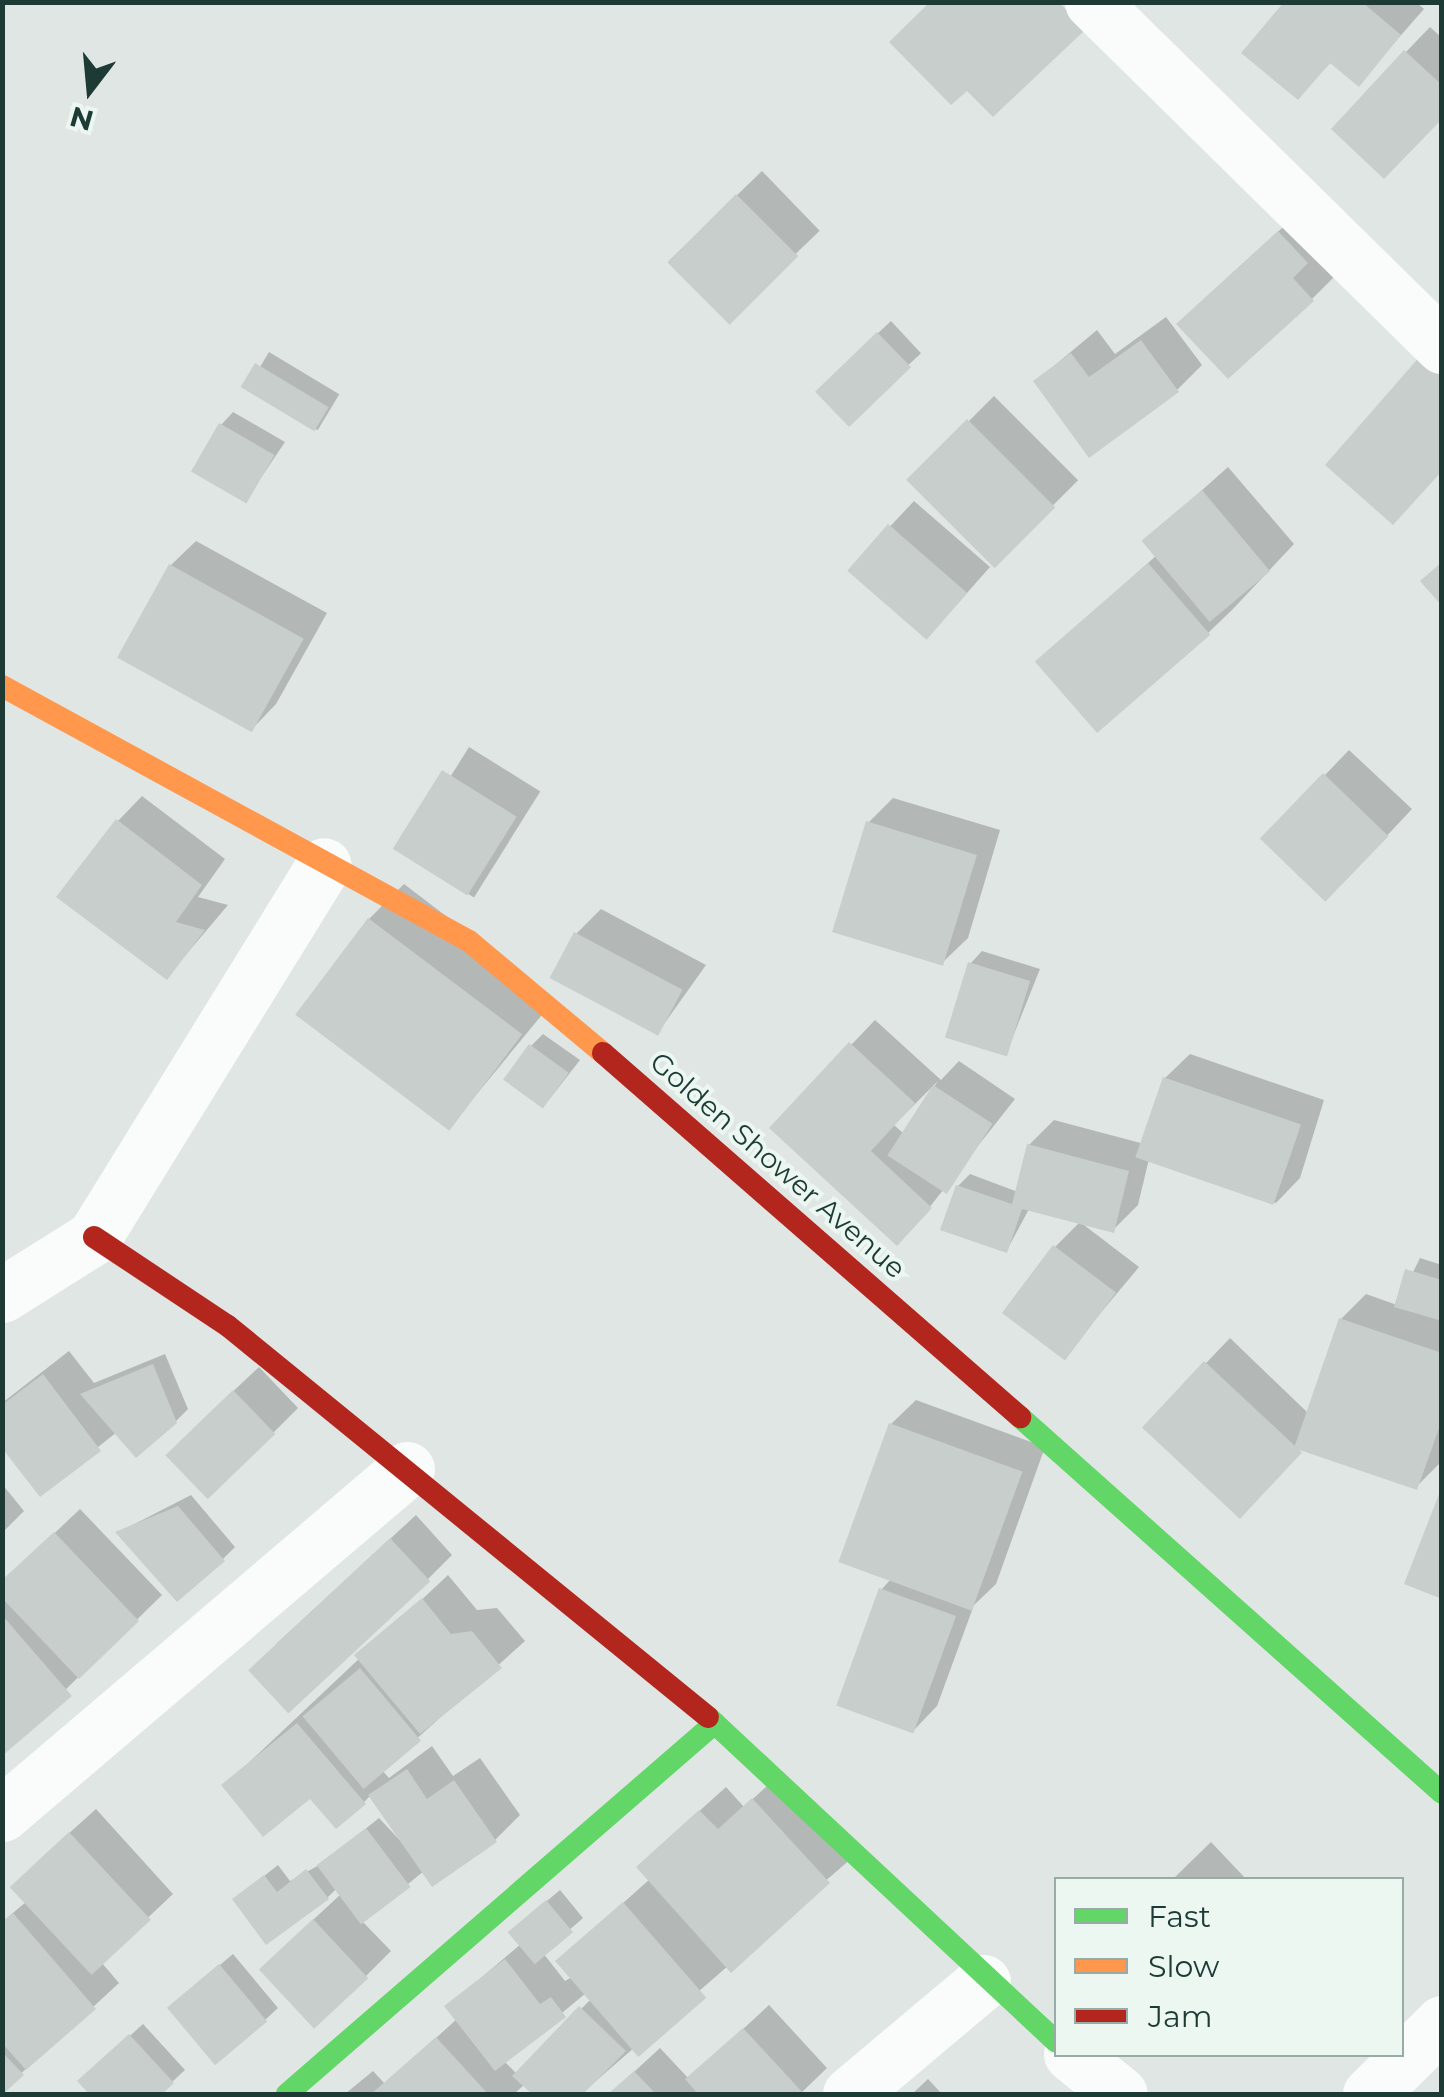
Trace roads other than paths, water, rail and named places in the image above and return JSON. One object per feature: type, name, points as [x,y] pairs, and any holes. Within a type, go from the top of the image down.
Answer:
[{"type":"street","points":[[1092,2],[1442,346]]},
{"type":"street","name":"Golden Shower Avenue","points":[[2,686],[324,866],[468,940],[746,1173],[1442,1793]]},
{"type":"street","points":[[2,1295],[94,1237],[324,866]]},
{"type":"street","points":[[94,1237],[228,1326],[715,1723],[983,1982],[1054,2040]]},
{"type":"street","points":[[2,1814],[407,1469]]},
{"type":"street","points":[[287,2094],[715,1723]]},
{"type":"street","points":[[850,2094],[983,1982]]},
{"type":"street","points":[[1370,2094],[1442,2022]]},
{"type":"street","points":[[1076,2057],[1120,2094]]}]
